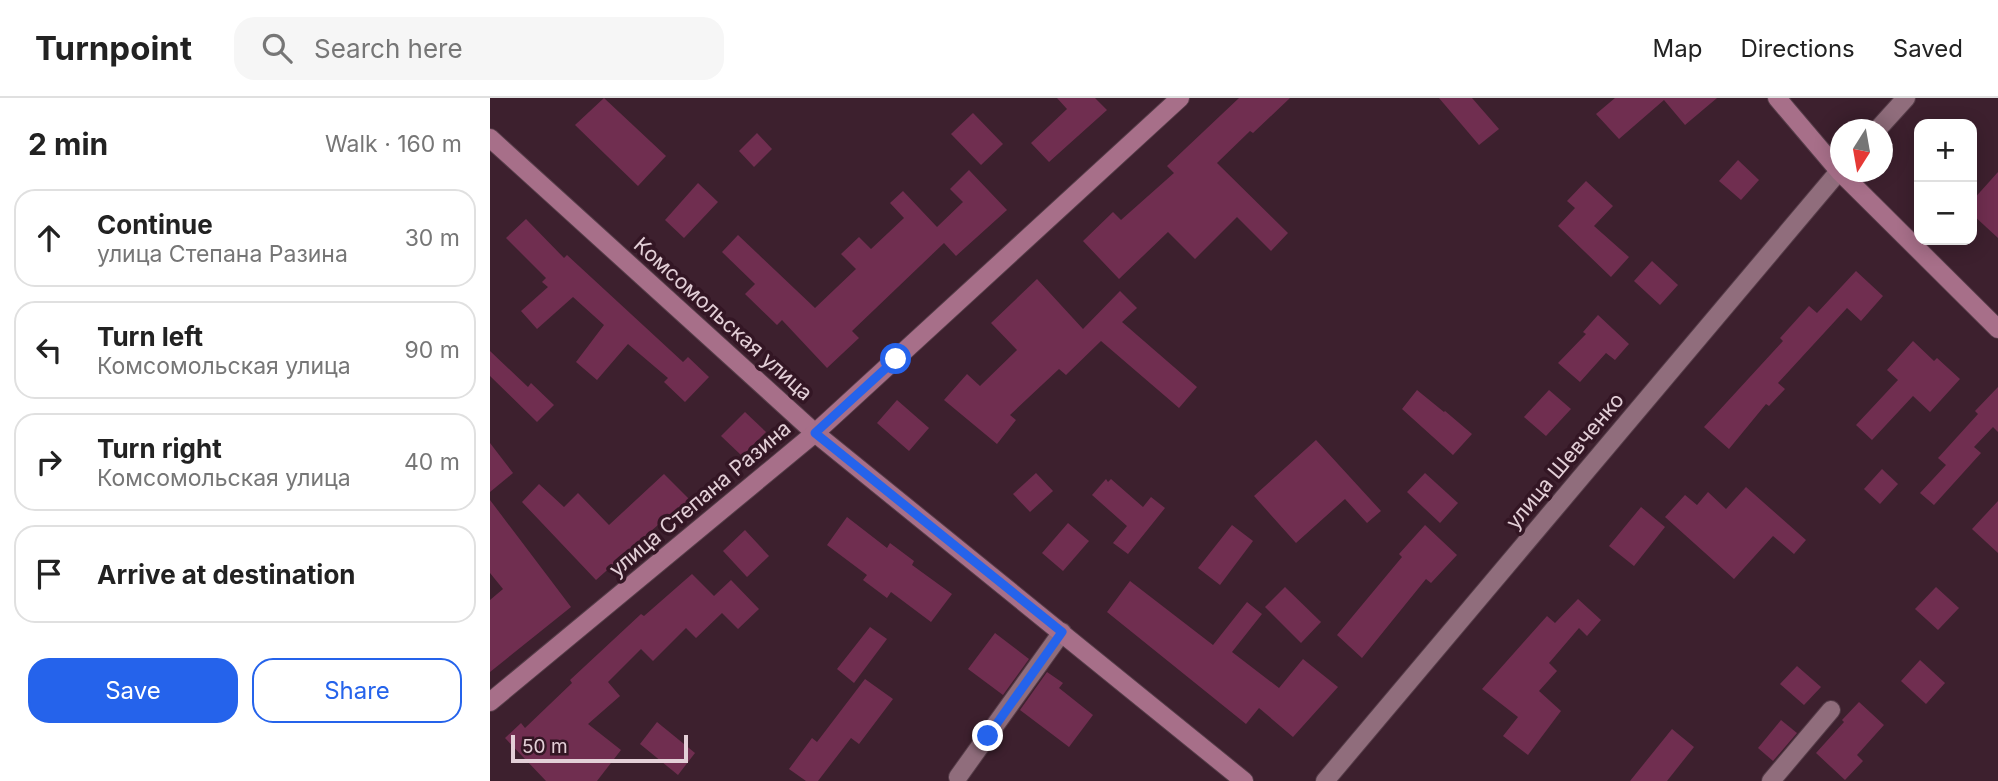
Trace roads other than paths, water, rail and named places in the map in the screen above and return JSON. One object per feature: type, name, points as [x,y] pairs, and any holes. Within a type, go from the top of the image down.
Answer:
[{"type":"main road","name":"улица Степана Разина","points":[[490,702],[815,433],[1180,98]]},
{"type":"main road","points":[[1777,98],[1830,159]]},
{"type":"main road","name":"Комсомольская улица","points":[[490,138],[815,433],[1244,781]]},
{"type":"main road","points":[[1851,182],[1998,329]]},
{"type":"street","points":[[1887,119],[1906,98]]},
{"type":"street","name":"улица Шевченко","points":[[1325,781],[1831,182]]},
{"type":"street","points":[[958,777],[1062,632]]},
{"type":"street","points":[[1772,781],[1830,710]]}]
